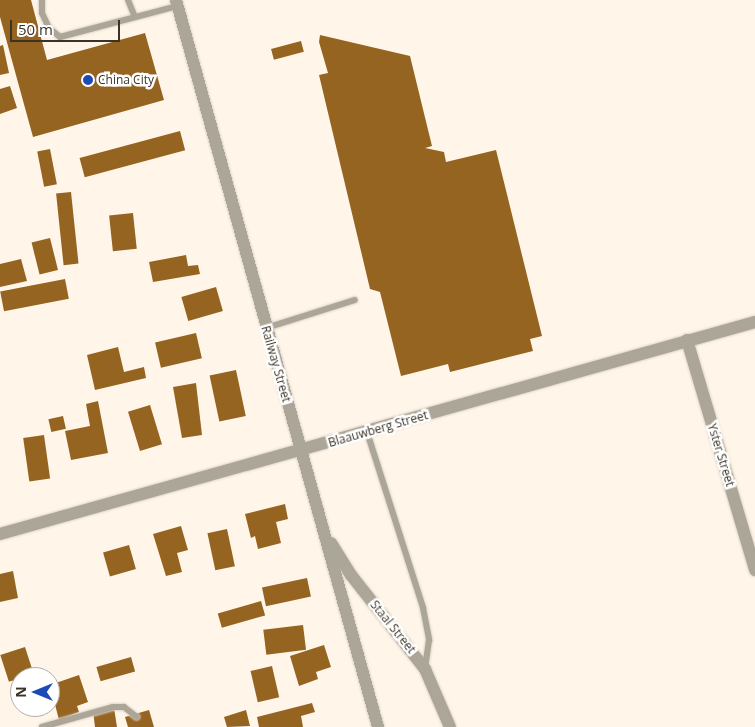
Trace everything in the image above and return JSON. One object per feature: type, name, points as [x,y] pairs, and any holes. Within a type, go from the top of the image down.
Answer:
[{"type":"street","name":"Railway Street","points":[[176,3],[378,727]]},
{"type":"street","name":"Blaauwberg Street","points":[[0,534],[755,322]]},
{"type":"street","name":"Yster Street","points":[[687,340],[755,570]]},
{"type":"street","name":"Staal Street","points":[[324,533],[351,575],[425,669],[450,727]]},
{"type":"lane","points":[[42,0],[42,14],[48,28],[60,37],[134,18],[176,3]]},
{"type":"lane","points":[[128,0],[134,18]]},
{"type":"lane","points":[[266,328],[355,300]]},
{"type":"lane","points":[[367,432],[423,608],[429,640],[425,669]]},
{"type":"lane","points":[[42,727],[113,706],[124,707],[137,717]]},
{"type":"building","name":"China City","points":[[0,0],[31,0],[47,60],[145,33],[164,100],[33,137],[0,17]]},
{"type":"building","points":[[320,35],[410,56],[432,146],[425,148],[444,152],[446,162],[496,150],[542,336],[530,339],[533,351],[450,372],[448,364],[401,376],[380,292],[370,289],[319,75],[328,73],[319,42]]},
{"type":"building","points":[[301,41],[304,52],[274,60],[271,49]]},
{"type":"building","points":[[3,45],[9,73],[0,75],[0,46]]},
{"type":"building","points":[[10,86],[17,108],[0,114],[0,89]]},
{"type":"building","points":[[180,131],[185,150],[85,177],[80,158]]},
{"type":"building","points":[[50,149],[57,184],[44,187],[37,151]]},
{"type":"building","points":[[71,192],[79,264],[64,265],[56,194]]},
{"type":"building","points":[[133,213],[137,249],[113,251],[109,216]]},
{"type":"building","points":[[50,238],[58,270],[40,275],[32,243]]},
{"type":"building","points":[[186,255],[188,266],[198,265],[200,274],[153,282],[149,262]]},
{"type":"building","points":[[21,259],[27,281],[0,287],[0,264]]},
{"type":"building","points":[[65,279],[69,299],[4,311],[0,292]]},
{"type":"building","points":[[216,287],[223,311],[188,321],[181,297]]},
{"type":"building","points":[[196,333],[202,358],[161,368],[155,342]]},
{"type":"building","points":[[118,347],[124,372],[144,367],[146,378],[95,390],[87,355]]},
{"type":"building","points":[[236,370],[246,416],[219,422],[210,376]]},
{"type":"building","points":[[196,383],[202,435],[182,438],[173,387]]},
{"type":"building","points":[[98,401],[108,453],[71,460],[65,431],[90,426],[86,404]]},
{"type":"building","points":[[150,405],[162,444],[140,451],[128,412]]},
{"type":"building","points":[[63,416],[66,429],[51,432],[48,419]]},
{"type":"building","points":[[44,435],[50,479],[29,481],[23,438]]},
{"type":"building","points":[[285,504],[288,519],[276,522],[281,543],[258,549],[255,536],[251,538],[245,514]]},
{"type":"building","points":[[181,526],[188,550],[177,553],[182,572],[166,576],[153,534]]},
{"type":"building","points":[[227,529],[235,566],[215,570],[207,533]]},
{"type":"building","points":[[129,545],[136,569],[110,576],[103,552]]},
{"type":"building","points":[[13,571],[18,598],[0,602],[0,574]]},
{"type":"building","points":[[307,578],[311,597],[266,606],[262,588]]},
{"type":"building","points":[[261,601],[265,615],[222,628],[218,613]]},
{"type":"building","points":[[303,625],[306,650],[266,655],[263,630]]},
{"type":"building","points":[[324,645],[331,667],[316,672],[318,679],[299,686],[290,656]]},
{"type":"building","points":[[25,647],[31,667],[10,667],[9,682],[0,655]]},
{"type":"building","points":[[131,657],[135,671],[101,681],[96,667]]},
{"type":"building","points":[[272,666],[279,697],[258,702],[251,671]]},
{"type":"building","points":[[79,675],[88,702],[77,706],[79,712],[59,720],[58,717],[60,717],[60,682]]},
{"type":"building","points":[[312,703],[315,712],[301,716],[303,727],[259,727],[257,717]]},
{"type":"building","points":[[114,708],[117,727],[95,727],[93,711]]},
{"type":"building","points":[[149,710],[154,727],[128,727],[125,717]]},
{"type":"building","points":[[246,710],[250,726],[227,727],[224,717]]},
{"type":"place","name":"China City","points":[[88,80]]}]
